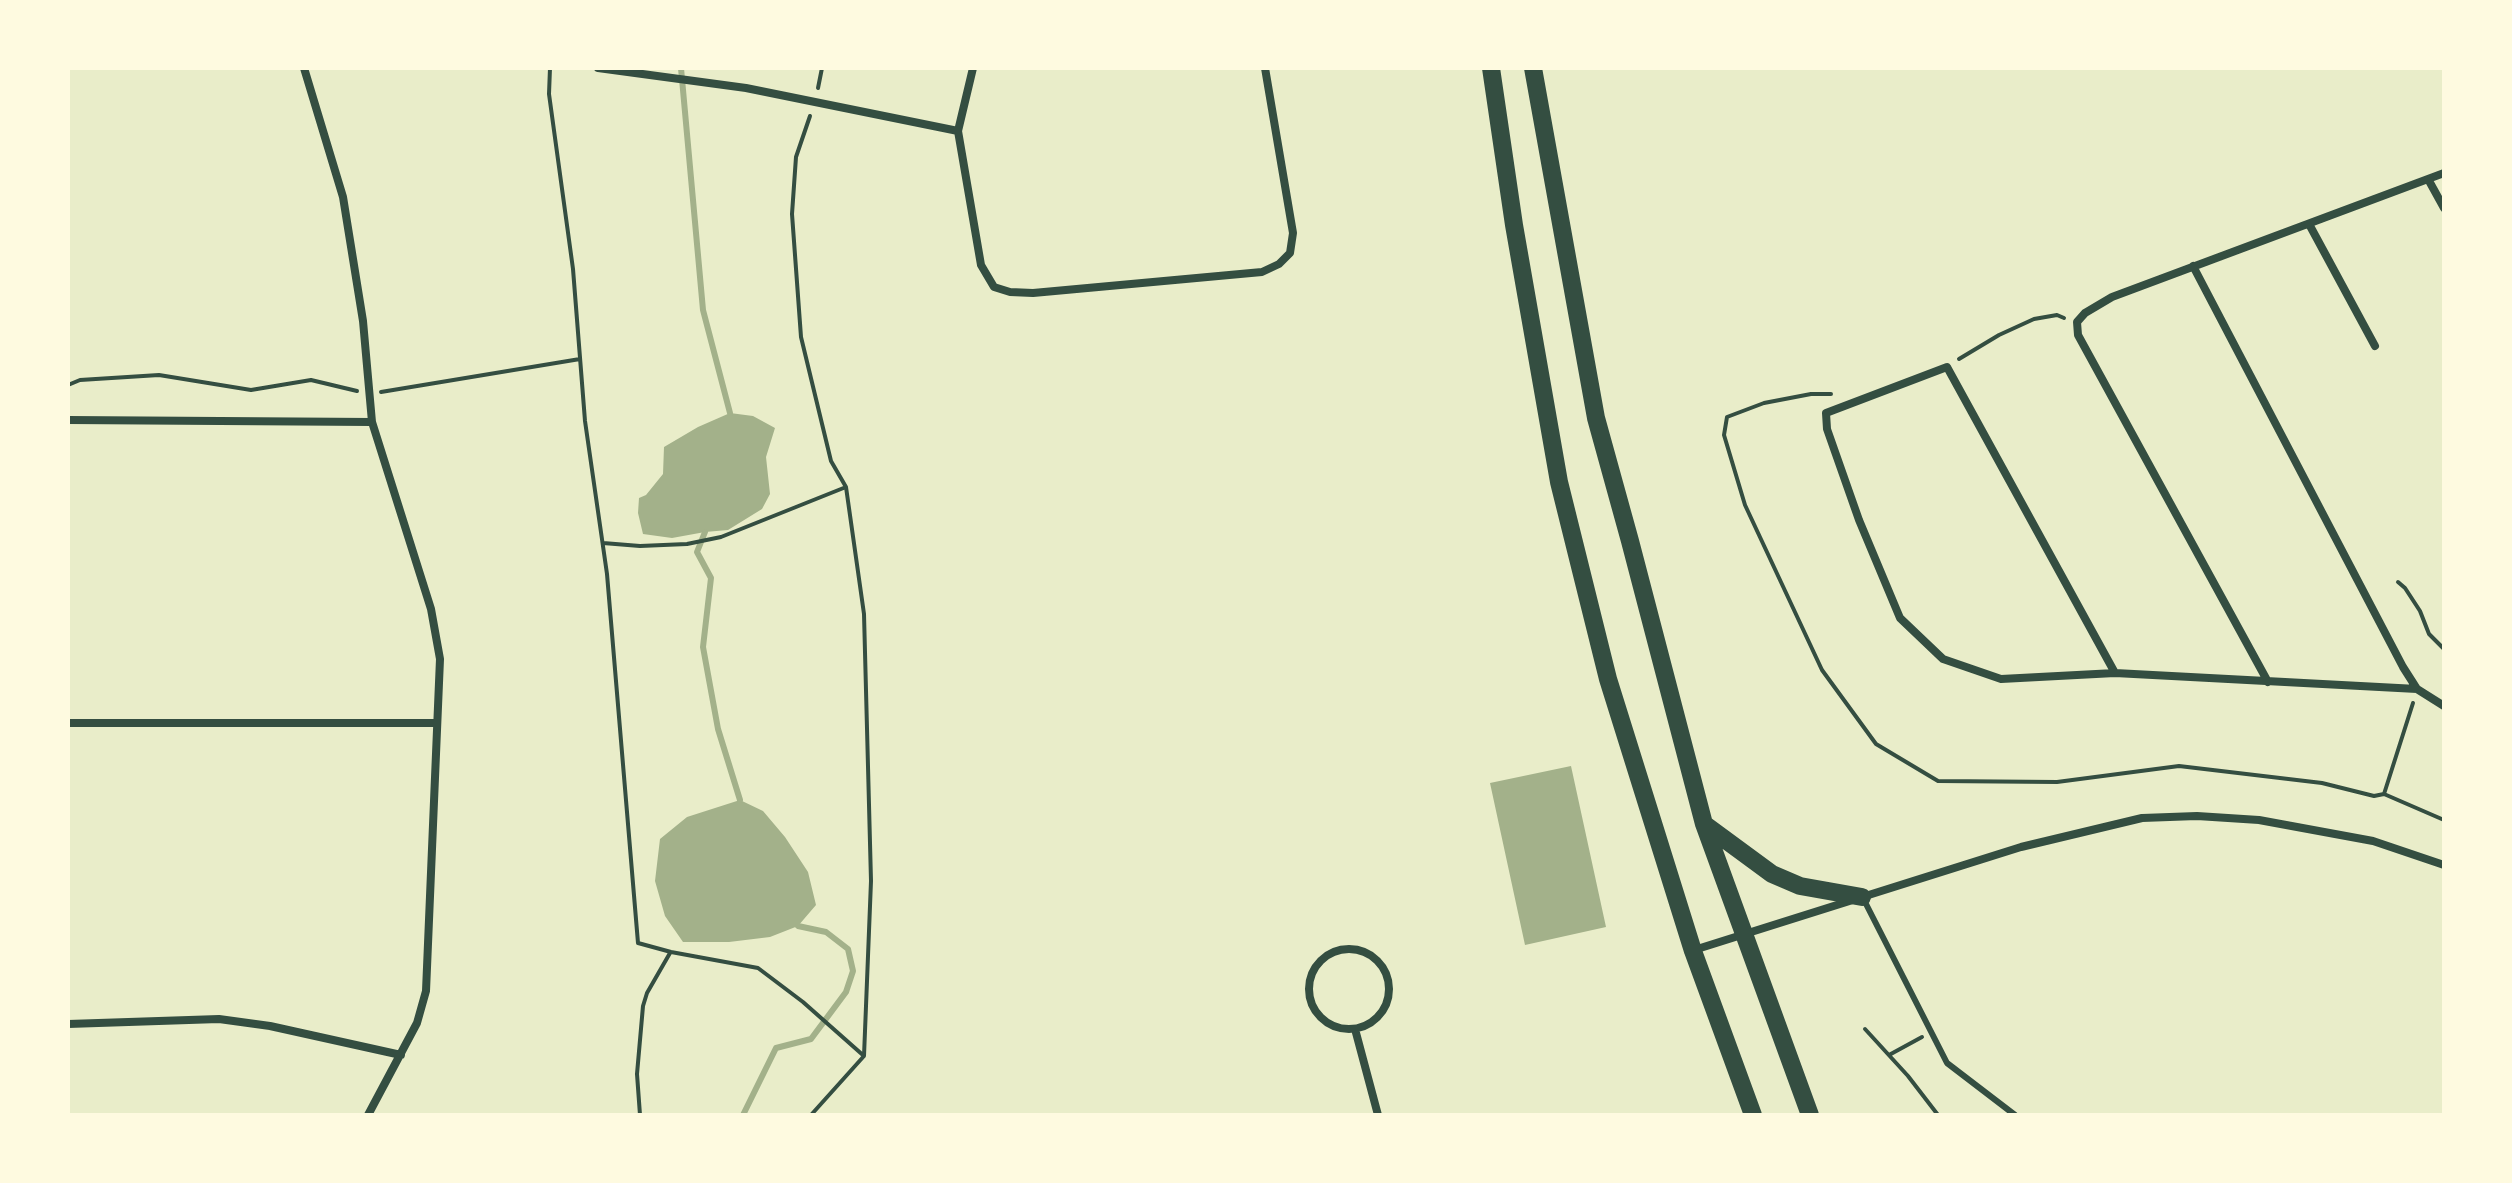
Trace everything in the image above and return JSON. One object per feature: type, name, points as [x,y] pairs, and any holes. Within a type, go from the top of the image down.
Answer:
[{"type":"main road","points":[[1491,68],[1514,225],[1559,482],[1608,679],[1693,951],[1753,1115]]},
{"type":"main road","points":[[1533,68],[1596,418],[1704,824],[1810,1115]]},
{"type":"main road","points":[[1704,824],[1772,874],[1800,886],[1862,897]]},
{"type":"street","points":[[304,68],[343,197],[363,321],[372,422],[431,609],[440,659],[426,991],[417,1023],[368,1115]]},
{"type":"street","points":[[598,68],[746,88],[958,131]]},
{"type":"street","points":[[973,68],[958,131],[981,265],[994,287],[1010,292],[1033,293],[1262,272],[1279,264],[1290,253],[1293,233],[1265,68]]},
{"type":"street","points":[[2268,682],[2078,335],[2077,322],[2085,313],[2112,297],[2444,173]]},
{"type":"street","points":[[2428,179],[2444,208]]},
{"type":"street","points":[[2309,224],[2375,346]]},
{"type":"street","points":[[2193,266],[2403,667],[2417,689],[2444,706]]},
{"type":"street","points":[[2115,673],[1947,367],[1826,413],[1827,429],[1859,520],[1900,618],[1943,659],[2001,679],[2115,673],[2417,689]]},
{"type":"street","points":[[68,420],[372,422]]},
{"type":"street","points":[[68,723],[437,723]]},
{"type":"street","points":[[1693,951],[2021,847],[2142,818],[2197,816],[2259,820],[2373,841],[2444,865]]},
{"type":"street","points":[[1354,949],[1367,953],[1378,962],[1389,986],[1388,999],[1382,1012],[1373,1021],[1355,1029],[1334,1026],[1323,1020],[1309,999],[1308,986],[1319,962],[1341,950],[1354,949]]},
{"type":"street","points":[[68,1024],[219,1019],[270,1026],[401,1055]]},
{"type":"street","points":[[1355,1029],[1378,1115]]},
{"type":"lane","points":[[1862,897],[1947,1063],[2015,1115]]},
{"type":"path","points":[[550,68],[549,94],[573,269],[585,421],[603,543],[638,943],[758,968],[814,1011],[864,1056]]},
{"type":"path","points":[[811,1115],[864,1056],[871,881],[864,614],[846,487],[831,461],[801,337],[792,214],[796,157],[815,103],[822,68]]},
{"type":"path","points":[[1947,367],[1999,335],[2034,319],[2057,315],[2077,322]]},
{"type":"path","points":[[68,385],[80,380],[159,375],[251,390],[311,380],[370,394],[580,359]]},
{"type":"path","points":[[1857,402],[1833,394],[1811,394],[1764,403],[1727,417],[1724,435],[1745,505],[1822,670],[1876,744],[1938,781],[2057,782],[2179,766],[2322,783],[2374,796],[2384,794],[2444,820]]},
{"type":"path","points":[[603,543],[640,546],[687,544],[717,538],[846,487]]},
{"type":"path","points":[[2398,582],[2420,611],[2429,634],[2444,649]]},
{"type":"path","points":[[2384,794],[2417,689]]},
{"type":"path","points":[[640,1115],[637,1074],[643,1006],[647,993],[671,952]]},
{"type":"path","points":[[1865,1029],[1938,1115]]},
{"type":"path","points":[[1889,1055],[1932,1033]]},
{"type":"shaded area","points":[[730,413],[753,416],[775,428],[766,457],[770,494],[762,509],[728,530],[672,538],[643,534],[638,513],[639,498],[646,495],[663,474],[664,447]]},
{"type":"shaded area","points":[[1571,766],[1606,927],[1525,945],[1490,783]]},
{"type":"shaded area","points":[[740,800],[763,811],[785,837],[808,872],[816,905],[798,926],[770,937],[729,942],[683,942],[665,916],[655,881],[660,839],[687,817]]},
{"type":"waterway","points":[[681,68],[703,310],[730,413]]},
{"type":"waterway","points":[[705,532],[697,552],[711,578],[703,647],[718,729],[740,800]]},
{"type":"waterway","points":[[743,1115],[776,1048],[811,1039],[846,992],[853,971],[848,949],[826,932],[798,926]]}]
